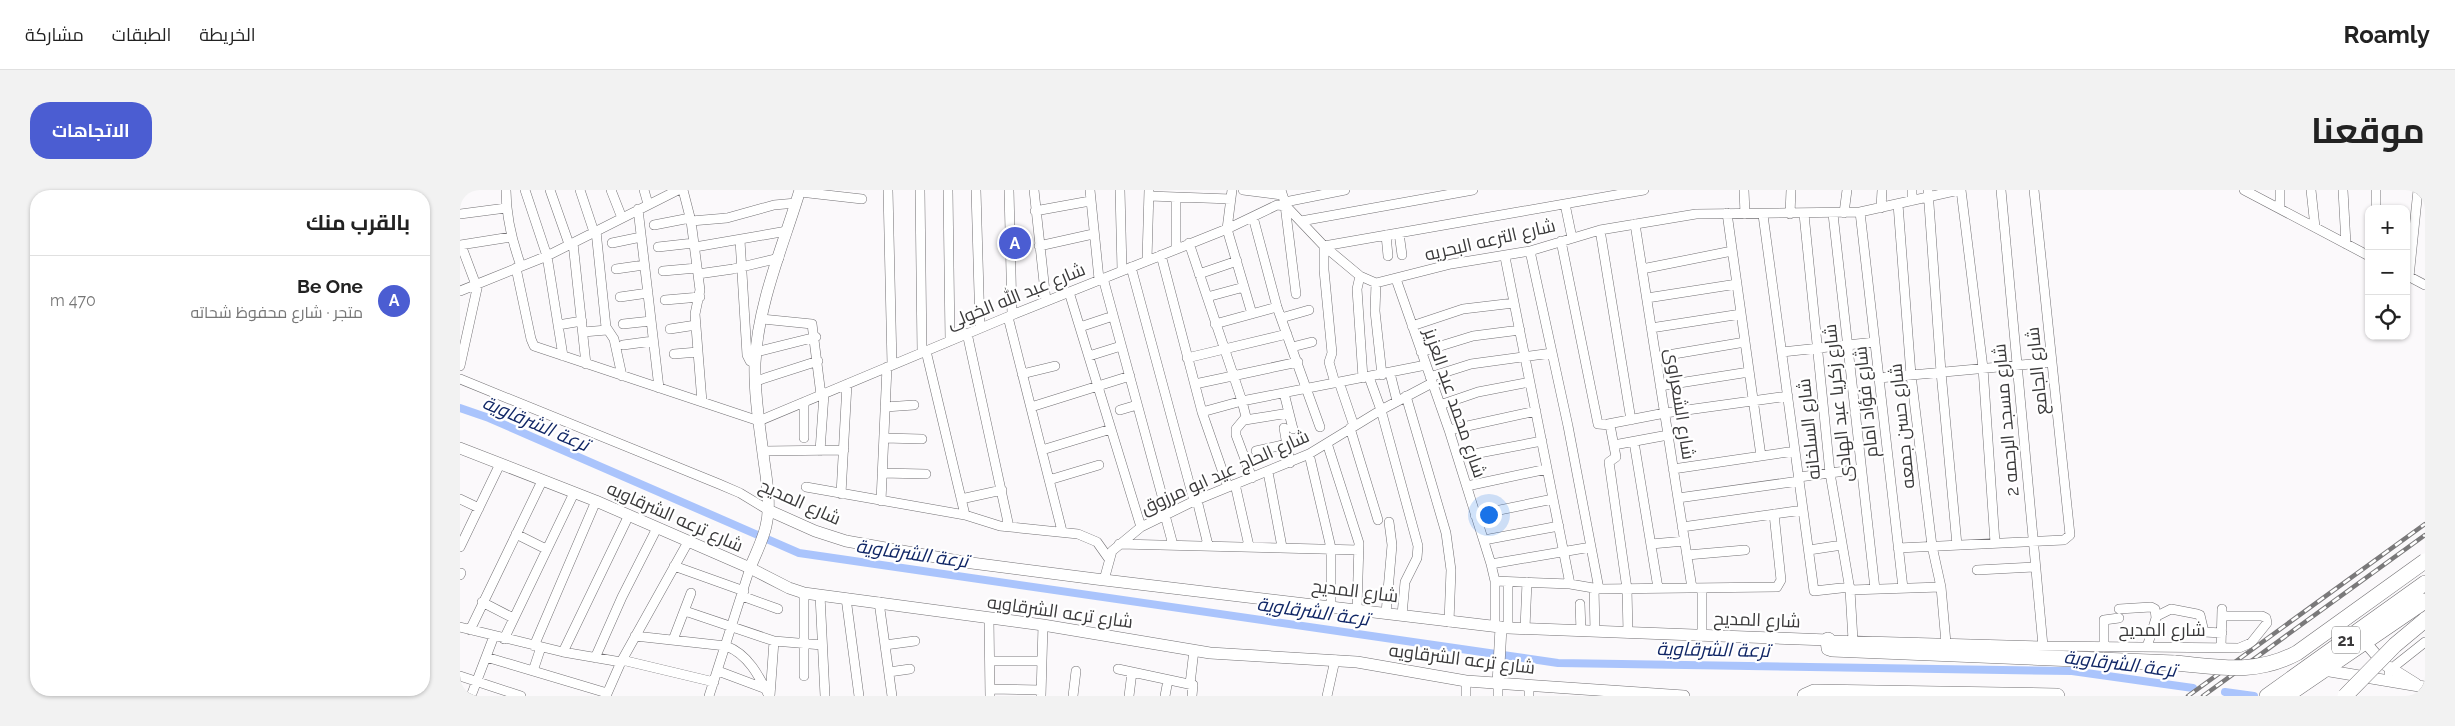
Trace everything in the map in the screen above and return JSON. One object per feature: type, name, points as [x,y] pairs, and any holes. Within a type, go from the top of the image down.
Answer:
[{"type":"highway","points":[[1828,640],[1829,648],[1832,649],[2175,663],[2243,669],[2282,661],[2297,653],[2425,560]]},
{"type":"highway","name":"21","points":[[2267,696],[2425,583]]},
{"type":"highway","name":"21","points":[[2286,696],[2425,601]]},
{"type":"highway","points":[[2345,696],[2385,654],[2425,620]]},
{"type":"highway","points":[[1805,696],[1814,692],[2057,696]]},
{"type":"main road","points":[[750,568],[766,527],[768,510],[756,382],[756,358],[761,319],[778,258],[799,195]]},
{"type":"main road","name":"شارع ترعه الشرقاويه","points":[[460,448],[596,501],[804,593],[1044,626],[1194,650],[1335,660],[1466,681],[1498,680],[1529,691],[1684,696]]},
{"type":"main road","name":"شارع المديح","points":[[768,510],[814,531],[846,541],[964,562],[1104,580],[1501,627],[1828,640]]},
{"type":"main road","points":[[1498,680],[1501,627]]},
{"type":"main road","points":[[2365,642],[2372,652],[2391,670],[2425,687]]},
{"type":"main road","points":[[2324,670],[2384,682],[2425,687]]},
{"type":"street","points":[[506,190],[506,208],[531,342],[536,347],[759,421]]},
{"type":"street","points":[[525,190],[547,256],[563,356]]},
{"type":"street","points":[[550,190],[571,243],[586,364]]},
{"type":"street","points":[[580,190],[595,232],[607,330],[614,339],[622,376]]},
{"type":"street","points":[[611,190],[622,218]]},
{"type":"street","points":[[644,190],[648,204]]},
{"type":"street","points":[[460,291],[547,256],[678,190]]},
{"type":"street","points":[[682,190],[691,220],[698,271],[700,297],[696,311],[696,325],[702,402]]},
{"type":"street","points":[[881,501],[885,407],[889,366],[888,190]]},
{"type":"street","points":[[920,190],[924,352],[965,516]]},
{"type":"street","points":[[948,190],[950,341]]},
{"type":"street","points":[[976,190],[980,328]]},
{"type":"street","points":[[1009,190],[1010,316],[1022,374],[1062,531]]},
{"type":"street","points":[[1034,190],[1046,301]]},
{"type":"street","points":[[1090,190],[1093,234],[1101,279],[1130,376],[1173,545]]},
{"type":"street","points":[[1120,190],[1127,268],[1208,545]]},
{"type":"street","points":[[1243,190],[1284,200],[1345,190]]},
{"type":"street","points":[[1301,221],[1473,190]]},
{"type":"street","points":[[1324,246],[1644,190]]},
{"type":"street","points":[[1744,190],[1745,214]]},
{"type":"street","points":[[1790,214],[1791,190]]},
{"type":"street","points":[[1844,213],[1847,190]]},
{"type":"street","points":[[1881,208],[1882,190]]},
{"type":"street","points":[[1912,190],[1912,201]]},
{"type":"street","points":[[1960,190],[1983,368],[1996,543]]},
{"type":"street","name":"شارع الترعه البحريه","points":[[1376,283],[1451,264],[1505,257],[1600,230],[1696,214],[1763,215],[1860,212],[1912,201],[1928,194],[1960,190]]},
{"type":"street","name":"شارع مسجد الرحمه 2","points":[[2001,190],[2042,646]]},
{"type":"street","name":"شارع الجامع","points":[[2033,541],[2067,539],[2071,532],[2034,190]]},
{"type":"street","points":[[2244,190],[2365,254]]},
{"type":"street","points":[[2280,190],[2280,209]]},
{"type":"street","points":[[2311,190],[2315,227]]},
{"type":"street","points":[[2343,190],[2346,244]]},
{"type":"street","points":[[2376,190],[2376,205]]},
{"type":"street","points":[[2410,259],[2418,190]]},
{"type":"street","points":[[1147,260],[1149,193],[1176,197],[1231,195],[1227,229],[1252,314]]},
{"type":"street","points":[[1928,194],[1941,372],[1957,545]]},
{"type":"street","points":[[654,225],[727,218],[799,195],[862,200]]},
{"type":"street","points":[[1176,197],[1176,249]]},
{"type":"street","points":[[1284,200],[1324,246],[1360,276],[1376,283],[1375,311],[1386,374],[1397,401]]},
{"type":"street","points":[[1284,200],[1296,294]]},
{"type":"street","name":"شارع عبد الله الخولى","points":[[759,421],[967,333],[1227,229],[1284,200]]},
{"type":"street","points":[[1035,211],[1090,201]]},
{"type":"street","points":[[1565,204],[1572,238]]},
{"type":"street","name":"شارع حسن جمعه","points":[[1898,204],[1911,375],[1932,546],[1941,587],[1946,643]]},
{"type":"street","points":[[460,214],[506,208]]},
{"type":"street","points":[[638,209],[659,388]]},
{"type":"street","name":"شارع فؤاد امام","points":[[1860,212],[1903,588]]},
{"type":"street","points":[[1727,213],[1761,456]]},
{"type":"street","name":"شارع السلخانه","points":[[1804,214],[1830,473],[1850,588],[1853,640]]},
{"type":"street","name":"شارع زكريا عبد الهادى","points":[[1832,214],[1875,589]]},
{"type":"street","points":[[1763,215],[1814,591],[1850,588],[1941,587]]},
{"type":"street","points":[[1253,217],[1277,307],[1308,388],[1320,427]]},
{"type":"street","name":"شارع الشعراوى","points":[[1635,224],[1682,527],[1687,555],[1697,588],[1702,636]]},
{"type":"street","points":[[1600,230],[1630,420]]},
{"type":"street","points":[[658,246],[694,245],[740,240],[788,231]]},
{"type":"street","points":[[1399,233],[1402,254]]},
{"type":"street","points":[[1039,246],[1093,234]]},
{"type":"street","points":[[1386,235],[1388,256]]},
{"type":"street","points":[[460,366],[477,284],[460,245],[511,237]]},
{"type":"street","points":[[612,243],[641,237]]},
{"type":"street","points":[[740,240],[747,355],[750,361],[816,337]]},
{"type":"street","points":[[1561,241],[1598,424],[1788,396]]},
{"type":"street","points":[[1189,243],[1242,402],[1245,420]]},
{"type":"street","points":[[1324,246],[1324,270],[1332,353],[1329,362],[1352,427],[1378,520]]},
{"type":"street","points":[[1530,251],[1591,547],[1596,588],[1595,632]]},
{"type":"street","points":[[1642,269],[1732,251]]},
{"type":"street","points":[[1161,255],[1202,412],[1232,486],[1249,546]]},
{"type":"street","points":[[1505,257],[1570,584]]},
{"type":"street","points":[[663,271],[698,271],[742,267],[778,258]]},
{"type":"street","points":[[1199,274],[1237,261]]},
{"type":"street","points":[[616,269],[644,265]]},
{"type":"street","points":[[1360,276],[1357,294],[1366,377],[1381,410],[1418,546],[1417,558],[1405,582],[1402,615]]},
{"type":"street","points":[[2410,277],[2425,285]]},
{"type":"street","name":"شارع محمد عبد العزيز","points":[[1396,279],[1449,430],[1484,540],[1495,581],[1501,627]]},
{"type":"street","points":[[1647,298],[1737,284]]},
{"type":"street","points":[[1207,297],[1244,287]]},
{"type":"street","points":[[1069,292],[1141,527]]},
{"type":"street","points":[[620,297],[648,293]]},
{"type":"street","points":[[665,300],[700,297]]},
{"type":"street","points":[[1412,326],[1463,310],[1514,303]]},
{"type":"street","points":[[1215,324],[1277,307]]},
{"type":"street","points":[[1281,318],[1309,310]]},
{"type":"street","points":[[1651,328],[1741,314]]},
{"type":"street","points":[[1080,327],[1113,316]]},
{"type":"street","points":[[761,319],[810,322],[815,327],[823,394],[820,450]]},
{"type":"street","points":[[623,324],[651,321]]},
{"type":"street","points":[[558,325],[582,322]]},
{"type":"street","points":[[670,329],[696,325]]},
{"type":"street","points":[[583,332],[607,330]]},
{"type":"street","points":[[1421,352],[1472,336],[1520,330]]},
{"type":"street","points":[[967,333],[1009,527]]},
{"type":"street","points":[[1187,358],[1287,334]]},
{"type":"street","points":[[623,345],[653,341]]},
{"type":"street","points":[[1292,347],[1312,342]]},
{"type":"street","points":[[1656,357],[1745,342]]},
{"type":"street","points":[[1782,352],[1875,342]]},
{"type":"street","points":[[1089,356],[1121,346]]},
{"type":"street","points":[[674,354],[698,352]]},
{"type":"street","name":"شارع الحاج عيد ابو مرزوق","points":[[1104,580],[1109,559],[1119,544],[1141,527],[1166,514],[1195,500],[1309,454],[1431,380],[1471,364],[1552,353]]},
{"type":"street","points":[[756,382],[818,361]]},
{"type":"street","points":[[1194,384],[1298,362]]},
{"type":"street","points":[[1879,378],[2052,362]]},
{"type":"street","points":[[1202,412],[1426,364]]},
{"type":"street","points":[[1022,374],[1055,366]]},
{"type":"street","points":[[1660,386],[1750,372]]},
{"type":"street","points":[[1031,407],[1130,376]]},
{"type":"street","name":"شارع المديح","points":[[460,379],[701,476],[740,493],[768,510]]},
{"type":"street","points":[[1440,404],[1478,392],[1530,382]]},
{"type":"street","points":[[841,494],[847,384]]},
{"type":"street","points":[[1284,393],[1289,413],[1287,444],[1290,463]]},
{"type":"street","points":[[1406,396],[1448,541],[1450,570],[1449,622]]},
{"type":"street","points":[[804,402],[804,438]]},
{"type":"street","points":[[885,407],[914,405]]},
{"type":"street","points":[[1120,410],[1137,405]]},
{"type":"street","points":[[1449,430],[1536,410]]},
{"type":"street","points":[[1252,478],[1236,435],[1236,429],[1245,420],[1289,413]]},
{"type":"street","points":[[1608,424],[1610,425],[1616,458],[1609,462],[1626,589],[1628,633]]},
{"type":"street","points":[[1042,450],[1110,429]]},
{"type":"street","points":[[1614,445],[1668,436]]},
{"type":"street","points":[[884,438],[922,439]]},
{"type":"street","points":[[1458,457],[1542,441]]},
{"type":"street","points":[[1634,442],[1658,588]]},
{"type":"street","points":[[1328,443],[1360,550],[1357,609]]},
{"type":"street","points":[[1256,451],[1287,444]]},
{"type":"street","points":[[763,451],[844,450]]},
{"type":"street","points":[[1673,469],[1795,451]]},
{"type":"street","points":[[1309,454],[1331,548],[1331,606]]},
{"type":"street","points":[[460,547],[463,532],[479,508],[500,464]]},
{"type":"street","points":[[1050,480],[1099,466]]},
{"type":"street","points":[[1467,486],[1547,469]]},
{"type":"street","points":[[1678,498],[1862,469]]},
{"type":"street","points":[[1268,472],[1282,547]]},
{"type":"street","points":[[882,473],[926,474]]},
{"type":"street","points":[[542,481],[482,602],[463,631],[563,652],[621,661],[714,682]]},
{"type":"street","points":[[806,487],[965,516],[991,524],[1062,531],[1088,536],[1101,546],[1109,559]]},
{"type":"street","points":[[961,499],[1002,490]]},
{"type":"street","points":[[504,639],[574,492]]},
{"type":"street","points":[[460,499],[479,508]]},
{"type":"street","points":[[1475,515],[1553,499]]},
{"type":"street","points":[[532,671],[538,646],[596,501]]},
{"type":"street","points":[[1682,527],[1803,510]]},
{"type":"street","points":[[1495,581],[1570,584],[1596,588],[1626,589],[1774,588],[1779,586],[1781,580],[1774,514]]},
{"type":"street","points":[[563,652],[629,515]]},
{"type":"street","points":[[1386,613],[1392,545],[1389,522]]},
{"type":"street","points":[[1484,540],[1559,526]]},
{"type":"street","points":[[595,658],[622,597],[657,528]]},
{"type":"street","points":[[516,534],[546,549]]},
{"type":"street","points":[[1651,544],[1685,541]]},
{"type":"street","points":[[1898,548],[2033,541]]},
{"type":"street","points":[[486,657],[606,694],[621,661],[688,542]]},
{"type":"street","points":[[1119,544],[1360,550]]},
{"type":"street","points":[[1809,550],[1842,545]]},
{"type":"street","points":[[1491,564],[1591,547]]},
{"type":"street","points":[[1687,555],[1745,550]]},
{"type":"street","points":[[674,566],[778,609]]},
{"type":"street","points":[[1977,570],[2035,567]]},
{"type":"street","points":[[709,696],[750,568]]},
{"type":"street","points":[[1501,627],[1508,582]]},
{"type":"street","points":[[1525,628],[1527,582]]},
{"type":"street","points":[[804,593],[804,676]]},
{"type":"street","points":[[673,640],[691,594]]},
{"type":"street","points":[[820,595],[825,696]]},
{"type":"street","points":[[846,598],[859,696]]},
{"type":"street","points":[[482,602],[513,618]]},
{"type":"street","points":[[879,602],[892,696]]},
{"type":"street","points":[[1580,604],[1581,631]]},
{"type":"street","points":[[2104,647],[2104,620],[2119,613],[2152,607],[2157,616]]},
{"type":"street","points":[[2147,647],[2157,616],[2171,609],[2198,614],[2204,632],[2222,633],[2221,647]]},
{"type":"street","points":[[685,611],[774,641],[803,645],[822,645]]},
{"type":"street","name":"شارع المديح","points":[[1828,640],[2042,646],[2239,648],[2248,645],[2266,626],[2266,618],[2222,612],[2222,633]]},
{"type":"street","points":[[989,619],[990,693],[1041,693],[1044,626]]},
{"type":"street","points":[[471,696],[494,636]]},
{"type":"street","points":[[635,636],[726,646],[739,652],[757,674],[768,694]]},
{"type":"street","points":[[768,694],[774,641]]},
{"type":"street","points":[[885,645],[915,641]]},
{"type":"street","points":[[2384,682],[2391,670],[2425,642]]},
{"type":"street","points":[[1192,696],[1194,650]]},
{"type":"street","points":[[1327,696],[1335,660]]},
{"type":"street","points":[[990,661],[1042,661]]},
{"type":"street","points":[[889,672],[910,669]]},
{"type":"street","points":[[1118,669],[1192,685]]},
{"type":"street","points":[[718,671],[768,694]]},
{"type":"street","points":[[1073,696],[1076,672]]},
{"type":"street","points":[[1129,696],[1132,672]]},
{"type":"street","points":[[460,676],[521,696]]},
{"type":"street","points":[[1165,696],[1168,680]]},
{"type":"street","points":[[1498,680],[1498,696]]},
{"type":"street","points":[[1466,681],[1466,696]]},
{"type":"waterway","name":"ترعة الشرقاوية","points":[[460,408],[489,418],[799,553],[1558,663],[2072,671],[2193,688]]},
{"type":"waterway","name":"ترعة الشرقاوية","points":[[2225,692],[2254,696]]},
{"type":"railway","points":[[2188,696],[2425,524]]},
{"type":"railway","points":[[2203,696],[2425,535]]},
{"type":"place","name":"Be One","points":[[1015,243]]}]
